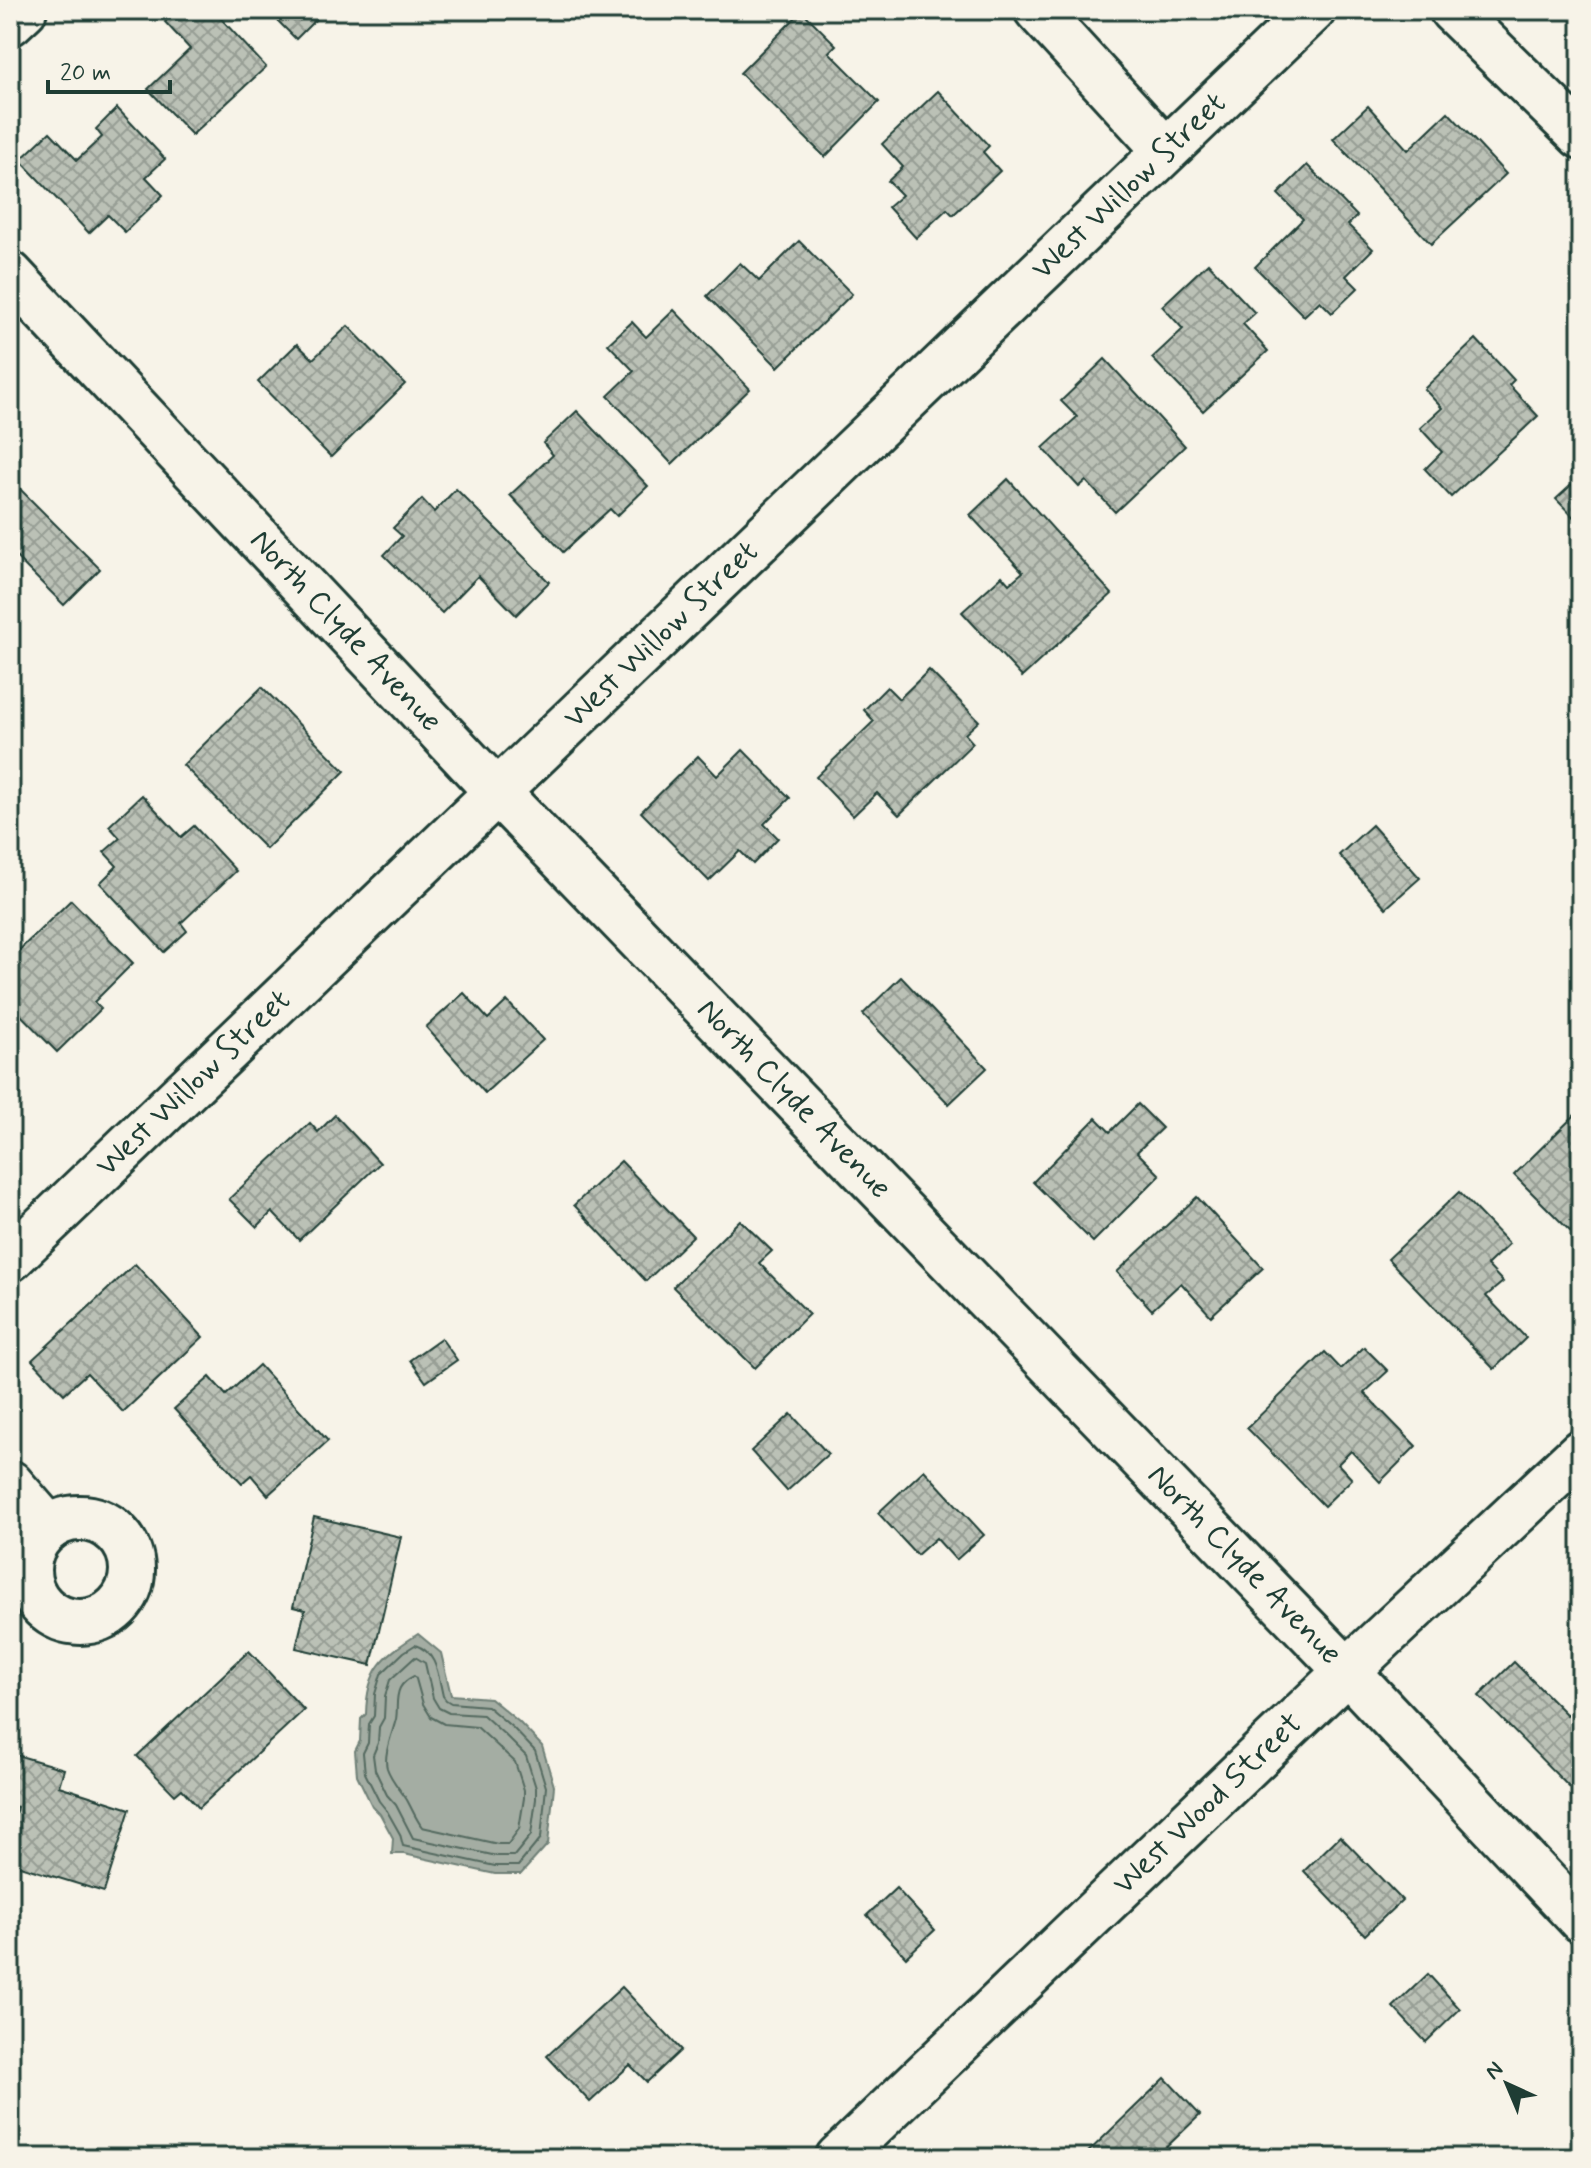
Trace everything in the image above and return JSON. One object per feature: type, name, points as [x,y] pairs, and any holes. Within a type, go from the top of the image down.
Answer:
[{"type":"street","points":[[10,23],[24,10]]},
{"type":"street","points":[[1037,10],[1165,150]]},
{"type":"street","name":"West Willow Street","points":[[10,1259],[1313,10]]},
{"type":"street","points":[[1452,10],[1581,136]]},
{"type":"street","name":"North Clyde Avenue","points":[[10,274],[498,793],[1347,1671],[1581,1920]]},
{"type":"street","name":"West Wood Street","points":[[838,2158],[1347,1671],[1581,1452]]},
{"type":"street","points":[[10,1483],[49,1528]]},
{"type":"water","points":[[418,1634],[441,1653],[451,1695],[490,1698],[542,1746],[554,1786],[548,1844],[521,1874],[495,1874],[392,1854],[393,1838],[357,1775],[355,1751],[360,1741],[361,1719],[366,1714],[373,1675],[386,1658]]},
{"type":"building","points":[[177,10],[213,10],[266,67],[192,135],[148,89],[190,49],[165,22]]},
{"type":"building","points":[[267,10],[325,10],[296,39]]},
{"type":"building","points":[[802,11],[836,45],[829,52],[879,102],[825,157],[740,73]]},
{"type":"building","points":[[938,91],[989,146],[983,152],[1000,171],[953,215],[947,209],[916,238],[888,207],[902,195],[888,181],[903,167],[882,144]]},
{"type":"building","points":[[1368,106],[1408,150],[1448,112],[1506,174],[1431,244],[1333,139]]},
{"type":"building","points":[[117,108],[165,159],[146,177],[163,195],[125,232],[108,215],[89,233],[20,160],[50,132],[77,160],[102,137],[96,129]]},
{"type":"building","points":[[1307,165],[1357,216],[1348,225],[1373,249],[1346,276],[1358,288],[1332,313],[1320,301],[1304,316],[1255,267],[1303,219],[1278,194]]},
{"type":"building","points":[[799,241],[852,294],[778,367],[707,296],[740,263],[759,281]]},
{"type":"building","points":[[1208,263],[1255,313],[1243,324],[1268,351],[1203,411],[1152,358],[1183,329],[1162,306]]},
{"type":"building","points":[[674,310],[750,389],[672,464],[608,396],[634,371],[608,344],[632,322],[646,337]]},
{"type":"building","points":[[348,326],[405,384],[331,457],[258,382],[297,344],[313,359]]},
{"type":"building","points":[[1476,339],[1514,380],[1509,385],[1538,416],[1451,497],[1425,469],[1442,452],[1420,428],[1442,408],[1424,389]]},
{"type":"building","points":[[1105,359],[1185,446],[1115,512],[1086,481],[1079,487],[1043,448],[1077,417],[1061,401]]},
{"type":"building","points":[[577,411],[648,486],[617,516],[610,509],[563,552],[510,495],[553,455],[543,443]]},
{"type":"building","points":[[1581,476],[1581,525],[1556,499]]},
{"type":"building","points":[[10,479],[100,569],[64,605],[10,551]]},
{"type":"building","points":[[1008,479],[1112,594],[1022,677],[962,612],[1002,576],[1009,584],[1023,572],[970,515]]},
{"type":"building","points":[[456,489],[549,582],[516,615],[478,576],[442,613],[384,555],[402,536],[393,528],[422,499],[434,512]]},
{"type":"building","points":[[929,670],[979,721],[965,734],[973,743],[899,815],[877,793],[853,816],[816,777],[874,721],[864,710],[887,687],[899,699]]},
{"type":"building","points":[[262,687],[345,771],[266,849],[183,765]]},
{"type":"building","points":[[743,750],[790,798],[764,824],[778,838],[753,864],[740,851],[709,881],[641,812],[698,756],[717,776]]},
{"type":"building","points":[[142,795],[181,837],[194,826],[236,871],[181,923],[187,931],[164,952],[100,883],[117,866],[104,852],[120,838],[109,826]]},
{"type":"building","points":[[1372,825],[1420,878],[1386,908],[1339,855]]},
{"type":"building","points":[[71,900],[133,963],[94,1002],[101,1009],[57,1052],[10,1004],[10,959]]},
{"type":"building","points":[[901,977],[987,1068],[949,1104],[863,1014]]},
{"type":"building","points":[[464,993],[488,1019],[507,1001],[543,1040],[485,1093],[426,1027]]},
{"type":"building","points":[[1138,1104],[1162,1128],[1137,1152],[1160,1175],[1093,1242],[1033,1182],[1096,1118],[1110,1132]]},
{"type":"building","points":[[1581,1109],[1581,1230],[1575,1236],[1514,1175]]},
{"type":"building","points":[[335,1115],[380,1163],[299,1240],[272,1212],[257,1227],[229,1199],[310,1123],[318,1132]]},
{"type":"building","points":[[621,1161],[693,1236],[646,1281],[574,1205]]},
{"type":"building","points":[[1459,1192],[1509,1244],[1487,1265],[1503,1282],[1486,1296],[1526,1338],[1494,1369],[1388,1259]]},
{"type":"building","points":[[1197,1197],[1263,1268],[1211,1316],[1181,1283],[1152,1310],[1117,1272]]},
{"type":"building","points":[[740,1220],[772,1251],[759,1263],[809,1314],[755,1368],[673,1287]]},
{"type":"building","points":[[135,1264],[203,1337],[123,1412],[87,1373],[64,1394],[32,1360]]},
{"type":"building","points":[[441,1338],[457,1360],[426,1382],[410,1360]]},
{"type":"building","points":[[1364,1347],[1388,1371],[1364,1393],[1416,1446],[1380,1482],[1351,1451],[1338,1464],[1352,1479],[1324,1506],[1247,1428],[1325,1352],[1341,1369]]},
{"type":"building","points":[[259,1365],[328,1441],[268,1495],[251,1475],[242,1483],[174,1409],[210,1377],[226,1395]]},
{"type":"building","points":[[791,1414],[828,1454],[787,1491],[751,1451]]},
{"type":"building","points":[[924,1470],[984,1535],[956,1560],[936,1538],[917,1555],[878,1513]]},
{"type":"building","points":[[314,1517],[401,1537],[371,1665],[296,1648],[305,1610],[293,1607]]},
{"type":"building","points":[[249,1651],[304,1710],[199,1808],[182,1789],[175,1795],[137,1756]]},
{"type":"building","points":[[1514,1662],[1567,1715],[1581,1701],[1581,1799],[1479,1696]]},
{"type":"building","points":[[10,1753],[64,1769],[59,1786],[130,1809],[104,1892],[10,1863],[10,1831],[17,1807],[10,1805]]},
{"type":"building","points":[[1340,1836],[1402,1900],[1365,1935],[1304,1871]]},
{"type":"building","points":[[896,1888],[935,1930],[906,1957],[867,1915]]},
{"type":"building","points":[[1428,1974],[1460,2009],[1426,2042],[1393,2007]]},
{"type":"building","points":[[622,1987],[681,2050],[647,2082],[630,2065],[590,2102],[547,2056]]},
{"type":"building","points":[[1165,2078],[1200,2115],[1155,2158],[1082,2158]]}]
